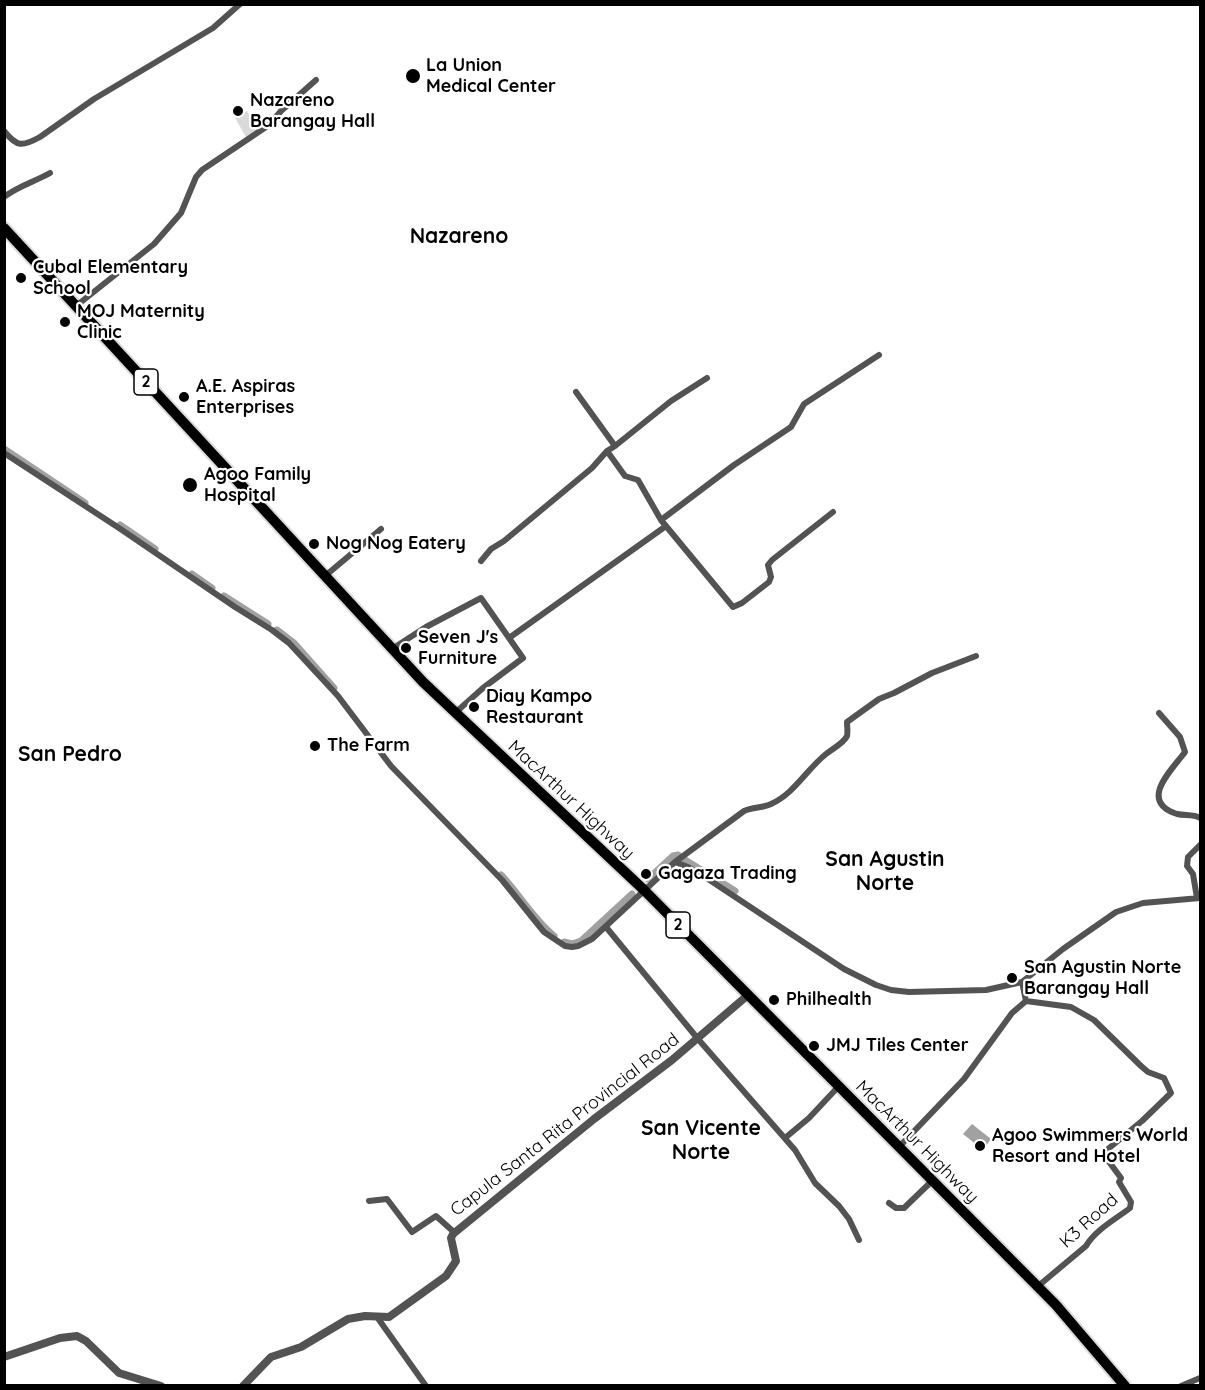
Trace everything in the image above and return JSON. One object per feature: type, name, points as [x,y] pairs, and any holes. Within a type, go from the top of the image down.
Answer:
[{"type":"highway","name":"MacArthur Highway","points":[[4,228],[392,649],[455,713],[644,890],[839,1086],[1077,1328],[1125,1386]]},
{"type":"street","points":[[4,131],[18,144],[28,143],[40,137],[94,99],[213,28],[240,4]]},
{"type":"street","points":[[76,306],[154,243],[181,213],[196,177],[202,170],[269,125],[315,80]]},
{"type":"street","points":[[4,197],[15,188],[29,184],[50,173]]},
{"type":"street","points":[[661,520],[734,465],[791,427],[804,404],[879,355]]},
{"type":"street","points":[[481,561],[491,549],[504,542],[592,468],[607,451],[678,396],[706,378]]},
{"type":"street","points":[[576,392],[615,446]]},
{"type":"street","points":[[607,451],[625,476],[638,480],[661,520],[733,607],[742,603],[769,582],[771,577],[768,565],[772,560],[833,512]]},
{"type":"street","points":[[4,453],[289,643],[338,696],[391,766],[515,894],[544,932],[565,946],[585,944],[675,862],[744,811],[779,800],[825,754],[843,740],[847,732],[847,722],[879,699],[932,673],[976,656]]},
{"type":"street","points":[[509,638],[666,526]]},
{"type":"street","points":[[325,576],[381,529]]},
{"type":"street","points":[[392,649],[426,627],[481,598],[523,658],[483,688],[455,713]]},
{"type":"street","points":[[1159,713],[1180,737],[1185,752],[1161,784],[1157,793],[1160,802],[1164,808],[1200,818]]},
{"type":"street","points":[[675,862],[708,879],[844,969],[876,985],[909,992],[970,991],[986,990],[1022,981],[1116,912],[1143,903],[1198,898],[1193,874],[1187,866],[1188,856],[1200,845]]},
{"type":"street","points":[[606,927],[698,1039],[795,1150],[815,1184],[839,1206],[860,1240]]},
{"type":"street","points":[[899,1147],[964,1079],[1012,1013],[1026,1001],[1022,981]]},
{"type":"street","name":"Capula Santa Rita Provincial Road","points":[[243,1386],[271,1357],[301,1347],[348,1318],[389,1317],[446,1276],[456,1261],[451,1239],[455,1233],[578,1132],[643,1084],[748,995]]},
{"type":"street","name":"K3 Road","points":[[1026,1001],[1071,1007],[1094,1020],[1148,1072],[1164,1078],[1170,1090],[1169,1096],[1104,1153],[1121,1178],[1119,1182],[1131,1202],[1130,1208],[1037,1287]]},
{"type":"street","points":[[784,1138],[809,1118],[839,1086]]},
{"type":"street","points":[[889,1203],[896,1208],[904,1208],[932,1180]]},
{"type":"street","points":[[369,1201],[387,1199],[412,1232],[436,1216],[455,1233]]},
{"type":"street","points":[[377,1317],[426,1386]]},
{"type":"street","points":[[4,1357],[60,1338],[77,1336],[86,1341],[119,1373],[161,1386]]},
{"type":"street","points":[[1181,1386],[1200,1378]]},
{"type":"shaded area","points":[[247,111],[258,130],[246,137],[235,118]]},
{"type":"shaded area","points":[[972,1124],[991,1139],[983,1150],[963,1134]]},
{"type":"waterway","points":[[4,449],[85,503]]},
{"type":"waterway","points":[[120,525],[155,549]]},
{"type":"waterway","points":[[192,574],[212,588]]},
{"type":"waterway","points":[[224,596],[268,624]]},
{"type":"waterway","points":[[277,630],[294,643],[334,688]]},
{"type":"waterway","points":[[648,879],[673,856],[678,855]]},
{"type":"waterway","points":[[685,860],[735,891]]},
{"type":"waterway","points":[[501,875],[554,936]]},
{"type":"waterway","points":[[564,942],[572,944],[581,941],[632,894]]},
{"type":"place","name":"La Union Medical Center","points":[[413,76]]},
{"type":"place","name":"Nazareno Barangay Hall","points":[[238,111]]},
{"type":"place","name":"Cubal Elementary School","points":[[21,278]]},
{"type":"place","name":"MOJ Maternity Clinic","points":[[65,322]]},
{"type":"place","name":"A.E. Aspiras Enterprises","points":[[184,397]]},
{"type":"place","name":"Agoo Family Hospital","points":[[190,485]]},
{"type":"place","name":"Nog Nog Eatery","points":[[314,544]]},
{"type":"place","name":"Seven J's Furniture","points":[[406,648]]},
{"type":"place","name":"Diay Kampo Restaurant","points":[[474,707]]},
{"type":"place","name":"The Farm","points":[[315,746]]},
{"type":"place","name":"Gagaza Trading","points":[[646,874]]},
{"type":"place","name":"San Agustin Norte Barangay Hall","points":[[1012,978]]},
{"type":"place","name":"Philhealth","points":[[774,1000]]},
{"type":"place","name":"JMJ Tiles Center","points":[[814,1046]]},
{"type":"place","name":"Agoo Swimmers World Resort and Hotel","points":[[980,1146]]},
{"type":"district","name":"Nazareno","points":[[459,237]]},
{"type":"district","name":"San Pedro","points":[[70,755]]},
{"type":"district","name":"San Agustin Norte","points":[[885,872]]},
{"type":"district","name":"San Vicente Norte","points":[[701,1141]]}]
